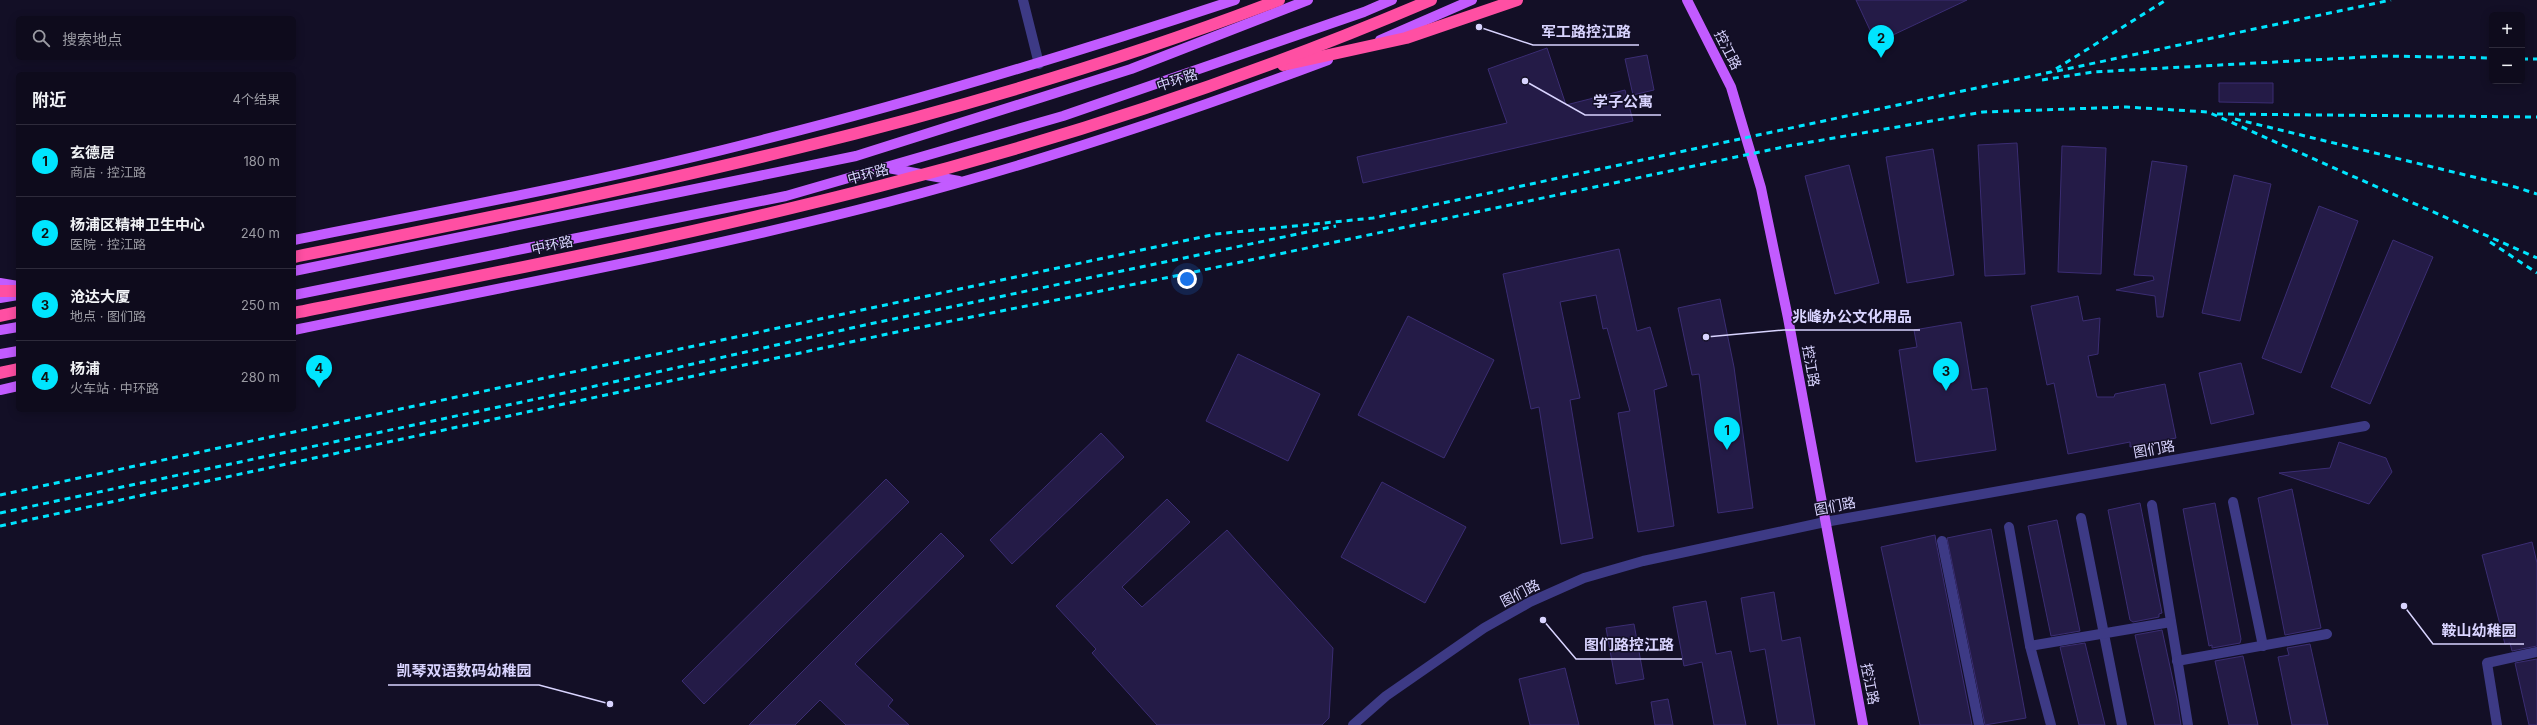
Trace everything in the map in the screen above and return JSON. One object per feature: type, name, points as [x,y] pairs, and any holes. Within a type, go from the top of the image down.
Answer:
[{"type":"highway","points":[[296,256],[660,182],[867,130],[1073,70],[1228,20],[1279,0]]},
{"type":"highway","name":"中环路","points":[[296,313],[672,236],[868,189],[1076,129],[1245,74],[1431,0]]},
{"type":"highway","points":[[1245,74],[1406,38],[1517,0]]},
{"type":"highway","points":[[0,291],[16,291]]},
{"type":"highway","points":[[0,316],[16,312]]},
{"type":"highway","points":[[0,373],[16,369]]},
{"type":"main road","points":[[296,240],[657,166],[862,114],[1039,64],[1235,0]]},
{"type":"main road","points":[[296,271],[856,156],[1131,69],[1308,0]]},
{"type":"main road","points":[[296,295],[786,196],[1071,113],[1364,12],[1392,0]]},
{"type":"main road","points":[[296,330],[675,252],[888,202],[1095,140],[1250,89],[1404,30],[1472,0]]},
{"type":"main road","name":"控江路","points":[[1687,0],[1731,87],[1761,188],[1788,318],[1863,725]]},
{"type":"main road","points":[[884,168],[961,181]]},
{"type":"main road","points":[[296,262],[318,266]]},
{"type":"main road","points":[[0,283],[16,286]]},
{"type":"main road","points":[[0,298],[16,295]]},
{"type":"main road","points":[[0,330],[16,327]]},
{"type":"main road","points":[[0,354],[16,351]]},
{"type":"main road","points":[[0,390],[16,386]]},
{"type":"street","points":[[1023,0],[1039,64]]},
{"type":"street","name":"图们路","points":[[1353,725],[1386,696],[1484,628],[1530,602],[1584,578],[1643,561],[1825,522],[2365,426]]},
{"type":"street","points":[[2233,502],[2262,646]]},
{"type":"street","points":[[2152,505],[2188,725]]},
{"type":"street","points":[[2081,518],[2122,725]]},
{"type":"street","points":[[2009,527],[2030,646],[2051,725]]},
{"type":"street","points":[[1942,541],[1979,725]]},
{"type":"street","points":[[2030,646],[2171,622]]},
{"type":"street","points":[[2178,661],[2327,634]]},
{"type":"street","points":[[2496,725],[2487,663],[2537,652]]},
{"type":"building","points":[[1856,0],[1967,0],[1876,43]]},
{"type":"building","points":[[1547,48],[1566,105],[1625,90],[1633,121],[1363,183],[1357,157],[1507,123],[1488,69]]},
{"type":"building","points":[[1647,55],[1654,90],[1633,95],[1625,59]]},
{"type":"building","points":[[2219,83],[2273,83],[2273,103],[2219,102]]},
{"type":"building","points":[[2017,143],[2025,274],[1985,276],[1978,145]]},
{"type":"building","points":[[2062,146],[2106,148],[2101,274],[2058,272]]},
{"type":"building","points":[[1933,149],[1954,275],[1907,283],[1886,157]]},
{"type":"building","points":[[2152,161],[2187,166],[2163,317],[2157,317],[2155,296],[2116,290],[2154,280],[2153,276],[2134,275]]},
{"type":"building","points":[[1849,165],[1879,283],[1835,294],[1805,176]]},
{"type":"building","points":[[2234,175],[2271,184],[2240,321],[2202,313]]},
{"type":"building","points":[[2319,206],[2358,221],[2301,373],[2262,358]]},
{"type":"building","points":[[2393,240],[2433,257],[2370,404],[2331,387]]},
{"type":"building","points":[[1619,249],[1637,331],[1650,327],[1667,386],[1654,390],[1674,526],[1638,532],[1618,413],[1630,411],[1607,328],[1603,329],[1596,295],[1560,302],[1580,398],[1570,400],[1593,538],[1561,544],[1539,407],[1531,409],[1503,274]]},
{"type":"building","points":[[2078,296],[2083,321],[2100,318],[2098,354],[2088,356],[2097,397],[2114,397],[2115,394],[2165,384],[2176,438],[2130,447],[2130,442],[2068,454],[2054,383],[2047,385],[2031,306]]},
{"type":"building","points":[[1720,299],[1734,367],[1753,508],[1718,513],[1699,374],[1692,375],[1678,308]]},
{"type":"building","points":[[1408,316],[1494,360],[1444,458],[1358,415]]},
{"type":"building","points":[[1961,322],[1972,390],[1987,388],[1996,450],[1916,462],[1899,350],[1917,347],[1914,330]]},
{"type":"building","points":[[1238,354],[1320,394],[1288,461],[1206,421]]},
{"type":"building","points":[[2241,363],[2254,414],[2211,424],[2199,373]]},
{"type":"building","points":[[1101,433],[1124,457],[1012,564],[990,540]]},
{"type":"building","points":[[2339,442],[2386,458],[2392,472],[2369,504],[2279,473],[2330,468]]},
{"type":"building","points":[[886,479],[909,502],[704,704],[682,681]]},
{"type":"building","points":[[1382,482],[1466,527],[1425,603],[1341,557]]},
{"type":"building","points":[[2292,489],[2321,628],[2285,635],[2258,498]]},
{"type":"building","points":[[1167,499],[1190,522],[1122,587],[1142,607],[1227,530],[1333,648],[1329,718],[1322,725],[1157,725],[1092,653],[1096,649],[1056,606]]},
{"type":"building","points":[[2140,503],[2162,613],[2159,614],[2159,617],[2133,622],[2130,620],[2108,510]]},
{"type":"building","points":[[2215,503],[2241,639],[2240,643],[2212,648],[2212,645],[2209,646],[2183,509]]},
{"type":"building","points":[[2057,520],[2080,631],[2051,636],[2028,526]]},
{"type":"building","points":[[1991,529],[2026,718],[1985,725],[1947,538]]},
{"type":"building","points":[[941,533],[964,556],[855,664],[893,700],[888,706],[909,725],[846,725],[820,700],[795,725],[749,725]]},
{"type":"building","points":[[1935,535],[1972,725],[1920,725],[1881,547]]},
{"type":"building","points":[[2532,542],[2537,563],[2537,646],[2512,651],[2510,643],[2505,644],[2482,555]]},
{"type":"building","points":[[1774,592],[1782,641],[1800,637],[1815,725],[1778,725],[1765,649],[1750,652],[1741,598]]},
{"type":"building","points":[[1706,601],[1716,654],[1731,651],[1746,725],[1714,725],[1702,662],[1684,666],[1673,607]]},
{"type":"building","points":[[1634,624],[1644,679],[1616,684],[1606,628]]},
{"type":"building","points":[[2162,630],[2181,725],[2155,725],[2135,635]]},
{"type":"building","points":[[2085,643],[2105,725],[2079,725],[2060,647]]},
{"type":"building","points":[[2310,644],[2328,725],[2292,725],[2278,657],[2289,655],[2287,648]]},
{"type":"building","points":[[2243,656],[2258,725],[2229,725],[2215,661]]},
{"type":"building","points":[[2537,659],[2537,725],[2529,725],[2515,663]]},
{"type":"building","points":[[1565,668],[1579,725],[1530,725],[1519,679]]},
{"type":"building","points":[[1668,699],[1673,725],[1655,725],[1651,702]]},
{"type":"railway","points":[[0,495],[1216,234],[1373,218],[2051,72],[2166,0]]},
{"type":"railway","points":[[2057,71],[2391,0]]},
{"type":"railway","points":[[2042,80],[2093,72],[2384,56],[2489,58]]},
{"type":"railway","points":[[2525,59],[2537,59]]},
{"type":"railway","points":[[0,526],[897,332],[1175,276],[1788,146],[1983,112],[2126,107],[2208,112],[2537,258]]},
{"type":"railway","points":[[2217,114],[2537,117]]},
{"type":"railway","points":[[2235,119],[2515,187],[2537,194]]},
{"type":"railway","points":[[0,513],[569,392],[865,325],[1336,226]]},
{"type":"railway","points":[[2490,242],[2537,273]]},
{"type":"place","name":"军工路控江路","points":[[1479,27]]},
{"type":"place","name":"杨浦区精神卫生中心","points":[[1881,58]]},
{"type":"place","name":"学子公寓","points":[[1525,81]]},
{"type":"place","name":"兆峰办公文化用品","points":[[1706,337]]},
{"type":"place","name":"杨浦","points":[[319,388]]},
{"type":"place","name":"沧达大厦","points":[[1946,391]]},
{"type":"place","name":"玄德居","points":[[1727,450]]},
{"type":"place","name":"鞍山幼稚园","points":[[2404,606]]},
{"type":"place","name":"图们路控江路","points":[[1543,620]]},
{"type":"place","name":"凯琴双语数码幼稚园","points":[[610,704]]}]
